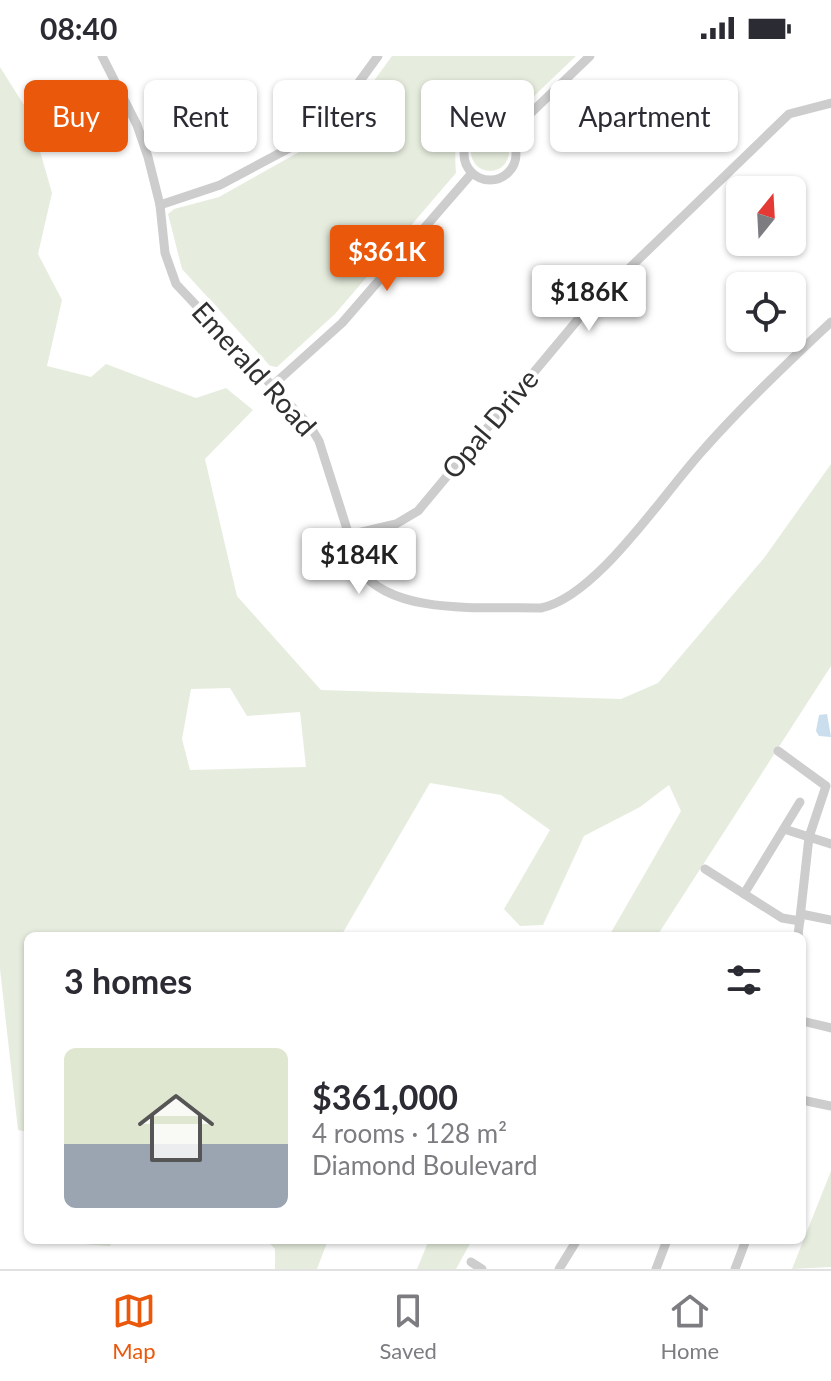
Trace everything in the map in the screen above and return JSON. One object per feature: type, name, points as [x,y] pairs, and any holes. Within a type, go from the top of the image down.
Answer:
[{"type":"street","name":"Emerald Road","points":[[102,56],[137,125],[160,205],[165,253],[176,284],[273,385],[319,441],[360,570],[371,586],[399,599],[533,608],[562,604],[589,583],[705,447],[831,322]]},
{"type":"street","points":[[160,205],[220,185],[325,129],[378,56]]},
{"type":"street","points":[[534,110],[590,56]]},
{"type":"street","name":"Opal Drive","points":[[349,535],[396,524],[418,511],[585,311],[789,114],[831,103]]},
{"type":"street","points":[[465,152],[472,173],[491,180],[510,172],[516,152]]},
{"type":"street","points":[[273,385],[342,323],[472,173]]},
{"type":"street","points":[[778,751],[826,786],[809,837],[798,932]]},
{"type":"street","points":[[744,894],[800,802]]},
{"type":"street","points":[[784,829],[831,844]]},
{"type":"street","points":[[705,869],[782,918],[831,920]]},
{"type":"street","points":[[806,1022],[831,1028]]},
{"type":"street","points":[[806,1101],[831,1106]]},
{"type":"street","points":[[559,1269],[575,1244]]},
{"type":"street","points":[[656,1269],[665,1244]]},
{"type":"street","points":[[735,1269],[744,1244]]},
{"type":"street","points":[[471,1262],[482,1269]]},
{"type":"green space","points":[[392,56],[576,56],[534,96],[534,80],[421,80],[421,152],[455,152],[456,173],[335,314],[277,367],[270,366],[182,269],[168,214],[174,209],[219,197],[299,152],[405,152],[405,80],[374,80]]},
{"type":"green space","points":[[0,67],[24,105],[24,152],[40,152],[52,193],[38,254],[62,300],[47,366],[91,377],[106,364],[196,398],[226,388],[253,410],[205,459],[237,596],[321,690],[621,699],[658,683],[764,558],[831,464],[831,666],[660,932],[611,932],[681,811],[669,785],[640,807],[584,836],[543,925],[520,926],[504,909],[550,830],[501,795],[430,783],[343,932],[24,932],[24,1131],[18,1130],[0,969]],"holes":[[[230,688],[247,716],[300,712],[306,767],[190,770],[182,739],[191,689]]]},
{"type":"green space","points":[[471,152],[509,152],[504,166],[497,170],[483,170],[472,159]]},
{"type":"green space","points":[[831,1171],[831,1267],[792,1269],[802,1244],[806,1244],[806,1234]]},
{"type":"green space","points":[[271,1244],[326,1244],[317,1269],[275,1269],[275,1249]]},
{"type":"green space","points":[[427,1244],[470,1244],[456,1269],[417,1269]]},
{"type":"water","points":[[827,714],[831,737],[819,736],[816,731],[819,715]]}]
